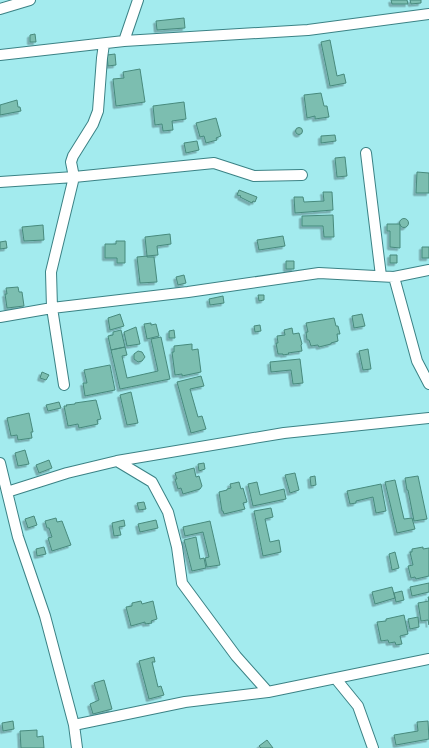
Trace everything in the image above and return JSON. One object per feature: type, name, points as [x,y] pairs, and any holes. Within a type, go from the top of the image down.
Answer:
[{"type":"street","points":[[0,9],[30,0]]},
{"type":"street","points":[[124,41],[138,0]]},
{"type":"street","points":[[0,55],[124,41],[308,30],[429,14]]},
{"type":"street","points":[[64,385],[52,308],[52,272],[74,177],[71,162],[73,156],[93,124],[98,111],[104,44]]},
{"type":"street","points":[[366,153],[380,276]]},
{"type":"street","points":[[0,182],[74,177],[214,163],[254,176],[302,175]]},
{"type":"street","points":[[0,317],[52,308],[188,292],[319,274],[394,277],[429,270]]},
{"type":"street","points":[[394,277],[418,361],[429,384]]},
{"type":"street","points":[[6,492],[67,473],[117,461],[284,433],[429,418]]},
{"type":"street","points":[[117,461],[152,482],[168,512],[178,547],[182,583],[236,656],[268,692]]},
{"type":"street","points":[[0,463],[18,537],[45,616],[74,725],[77,748]]},
{"type":"street","points":[[74,725],[185,702],[268,692],[429,659]]},
{"type":"street","points":[[336,679],[358,706],[373,748]]},
{"type":"building","points":[[391,0],[407,0],[408,4],[392,4]]},
{"type":"building","points":[[410,0],[421,0],[421,3],[411,4]]},
{"type":"building","points":[[184,18],[185,28],[157,30],[156,21]]},
{"type":"building","points":[[35,34],[36,42],[30,42],[30,35]]},
{"type":"building","points":[[330,40],[337,76],[344,74],[346,83],[330,86],[321,42]]},
{"type":"building","points":[[115,54],[116,65],[108,66],[107,55]]},
{"type":"building","points":[[140,69],[145,102],[116,106],[113,79],[124,78],[123,72]]},
{"type":"building","points":[[321,93],[324,106],[327,106],[329,117],[315,119],[315,116],[307,118],[304,95]]},
{"type":"building","points":[[17,100],[18,107],[20,107],[21,111],[0,115],[0,105]]},
{"type":"building","points":[[184,102],[186,119],[172,121],[173,130],[163,131],[162,124],[155,125],[153,106]]},
{"type":"building","points":[[216,118],[221,136],[216,138],[217,140],[206,143],[204,136],[200,137],[196,123]]},
{"type":"building","points":[[299,128],[302,131],[299,134],[296,131]]},
{"type":"building","points":[[335,135],[336,141],[321,143],[321,136]]},
{"type":"building","points":[[197,141],[199,150],[186,153],[184,143]]},
{"type":"building","points":[[345,157],[347,176],[337,177],[335,158]]},
{"type":"building","points":[[417,172],[429,173],[429,193],[416,193]]},
{"type":"building","points":[[239,190],[257,197],[255,202],[253,201],[252,203],[237,195]]},
{"type":"building","points":[[323,192],[332,192],[333,210],[295,213],[294,197],[303,197],[304,202],[324,201]]},
{"type":"building","points":[[333,215],[334,237],[324,237],[323,226],[302,226],[302,216]]},
{"type":"building","points":[[402,219],[406,219],[408,223],[406,227],[402,227],[400,225],[400,221]]},
{"type":"building","points":[[387,224],[400,224],[400,248],[390,247],[390,231],[387,231]]},
{"type":"building","points":[[43,225],[44,240],[24,241],[22,227]]},
{"type":"building","points":[[170,234],[171,244],[157,246],[158,255],[147,256],[145,237]]},
{"type":"building","points":[[283,236],[285,246],[259,250],[257,240]]},
{"type":"building","points":[[6,241],[7,248],[0,249],[0,242]]},
{"type":"building","points":[[116,241],[125,241],[125,263],[117,263],[117,258],[105,258],[105,244],[116,244]]},
{"type":"building","points":[[422,247],[429,247],[429,258],[422,258]]},
{"type":"building","points":[[390,255],[397,255],[397,263],[390,263]]},
{"type":"building","points":[[137,257],[154,257],[157,282],[140,283]]},
{"type":"building","points":[[286,261],[294,261],[294,269],[286,269]]},
{"type":"building","points":[[184,275],[186,283],[178,285],[176,277]]},
{"type":"building","points":[[18,287],[19,292],[22,292],[24,306],[7,308],[5,294],[7,294],[6,288]]},
{"type":"building","points":[[258,295],[264,295],[264,300],[259,301]]},
{"type":"building","points":[[223,296],[224,303],[210,305],[209,299]]},
{"type":"building","points":[[120,314],[124,326],[110,330],[108,318]]},
{"type":"building","points":[[362,314],[365,326],[354,328],[352,316]]},
{"type":"building","points":[[334,318],[340,334],[337,334],[338,341],[319,347],[318,345],[311,346],[309,340],[307,340],[306,332],[308,332],[306,323]]},
{"type":"building","points":[[151,323],[151,325],[156,324],[159,336],[147,339],[144,324]]},
{"type":"building","points":[[260,325],[261,331],[255,332],[254,326]]},
{"type":"building","points":[[136,327],[140,344],[127,346],[124,332]]},
{"type":"building","points":[[292,328],[293,334],[299,333],[302,351],[283,355],[278,354],[276,343],[278,343],[277,336],[285,335],[284,330]]},
{"type":"building","points":[[121,330],[125,347],[111,350],[108,336],[113,335],[113,332]]},
{"type":"building","points":[[174,330],[175,338],[169,338],[169,331]]},
{"type":"building","points":[[161,337],[170,379],[120,389],[111,350],[125,347],[127,355],[122,356],[127,378],[158,371],[151,339]]},
{"type":"building","points":[[192,344],[192,350],[198,349],[201,372],[182,376],[182,374],[175,375],[172,352],[174,352],[174,346]]},
{"type":"building","points":[[368,349],[371,369],[363,370],[359,351]]},
{"type":"building","points":[[138,351],[142,352],[145,357],[142,361],[138,362],[134,359],[134,354]]},
{"type":"building","points":[[300,359],[303,383],[293,384],[291,370],[271,372],[270,362]]},
{"type":"building","points":[[110,365],[115,390],[85,396],[83,383],[87,383],[84,370]]},
{"type":"building","points":[[42,372],[49,375],[46,380],[40,378]]},
{"type":"building","points":[[201,376],[204,386],[190,389],[198,417],[202,416],[206,429],[191,433],[177,382]]},
{"type":"building","points":[[131,392],[138,423],[127,425],[120,395]]},
{"type":"building","points":[[96,400],[101,419],[97,420],[98,424],[79,428],[78,424],[68,426],[64,406]]},
{"type":"building","points":[[59,402],[61,408],[48,411],[46,405]]},
{"type":"building","points":[[29,413],[33,432],[31,432],[32,438],[18,440],[17,435],[11,436],[7,418]]},
{"type":"building","points":[[25,450],[29,464],[18,466],[15,453]]},
{"type":"building","points":[[49,460],[52,468],[39,473],[36,465]]},
{"type":"building","points":[[204,463],[205,469],[199,471],[198,464]]},
{"type":"building","points":[[194,468],[196,477],[199,476],[202,486],[200,489],[183,494],[181,488],[178,489],[175,473]]},
{"type":"building","points":[[295,473],[299,490],[290,493],[285,475]]},
{"type":"building","points":[[315,476],[316,485],[311,486],[310,477]]},
{"type":"building","points":[[418,476],[427,519],[414,521],[405,478]]},
{"type":"building","points":[[395,480],[404,519],[412,518],[415,529],[397,533],[385,482]]},
{"type":"building","points":[[239,482],[241,489],[243,488],[247,502],[243,503],[245,509],[224,514],[222,511],[219,492],[231,488],[230,484]]},
{"type":"building","points":[[257,482],[260,495],[284,489],[286,499],[253,506],[248,484]]},
{"type":"building","points":[[381,484],[386,511],[376,513],[373,497],[350,504],[347,491]]},
{"type":"building","points":[[144,502],[146,509],[139,510],[137,503]]},
{"type":"building","points":[[271,508],[273,517],[265,519],[270,542],[279,540],[281,552],[263,556],[254,511]]},
{"type":"building","points":[[34,516],[37,525],[28,528],[25,519]]},
{"type":"building","points":[[56,518],[57,522],[62,521],[71,545],[52,551],[48,538],[52,537],[45,521]]},
{"type":"building","points":[[124,520],[125,526],[119,527],[121,535],[114,536],[112,523]]},
{"type":"building","points":[[156,520],[158,528],[140,532],[138,524]]},
{"type":"building","points":[[210,521],[220,565],[207,567],[205,558],[209,557],[203,532],[185,536],[183,527]]},
{"type":"building","points":[[196,537],[200,559],[204,558],[206,568],[192,571],[184,540]]},
{"type":"building","points":[[44,547],[46,554],[37,556],[36,549]]},
{"type":"building","points":[[423,547],[423,549],[429,548],[429,576],[416,579],[415,577],[411,578],[408,566],[413,565],[410,552],[412,552],[412,549]]},
{"type":"building","points":[[395,552],[399,568],[392,570],[389,554]]},
{"type":"building","points":[[429,583],[429,592],[412,596],[410,587]]},
{"type":"building","points":[[392,587],[395,598],[375,604],[372,592]]},
{"type":"building","points":[[402,591],[404,600],[396,602],[394,593]]},
{"type":"building","points":[[141,601],[142,604],[153,601],[157,619],[151,621],[152,623],[145,624],[145,622],[131,626],[126,607],[132,606],[132,603]]},
{"type":"building","points":[[429,601],[429,625],[428,620],[421,621],[418,603]]},
{"type":"building","points":[[404,615],[408,634],[400,636],[402,644],[396,645],[395,642],[389,643],[388,640],[381,641],[377,622],[386,621],[386,619]]},
{"type":"building","points":[[418,617],[419,627],[410,629],[408,619]]},
{"type":"building","points":[[154,657],[155,662],[152,662],[158,687],[161,686],[164,695],[149,699],[139,661]]},
{"type":"building","points":[[104,680],[112,709],[93,714],[90,704],[99,700],[94,683]]},
{"type":"building","points":[[13,721],[14,729],[3,731],[2,723]]},
{"type":"building","points":[[428,721],[429,739],[396,745],[394,735],[418,731],[417,722]]},
{"type":"building","points":[[37,730],[37,737],[43,736],[44,748],[21,748],[20,731]]},
{"type":"building","points":[[267,740],[273,748],[261,748],[259,746]]}]
